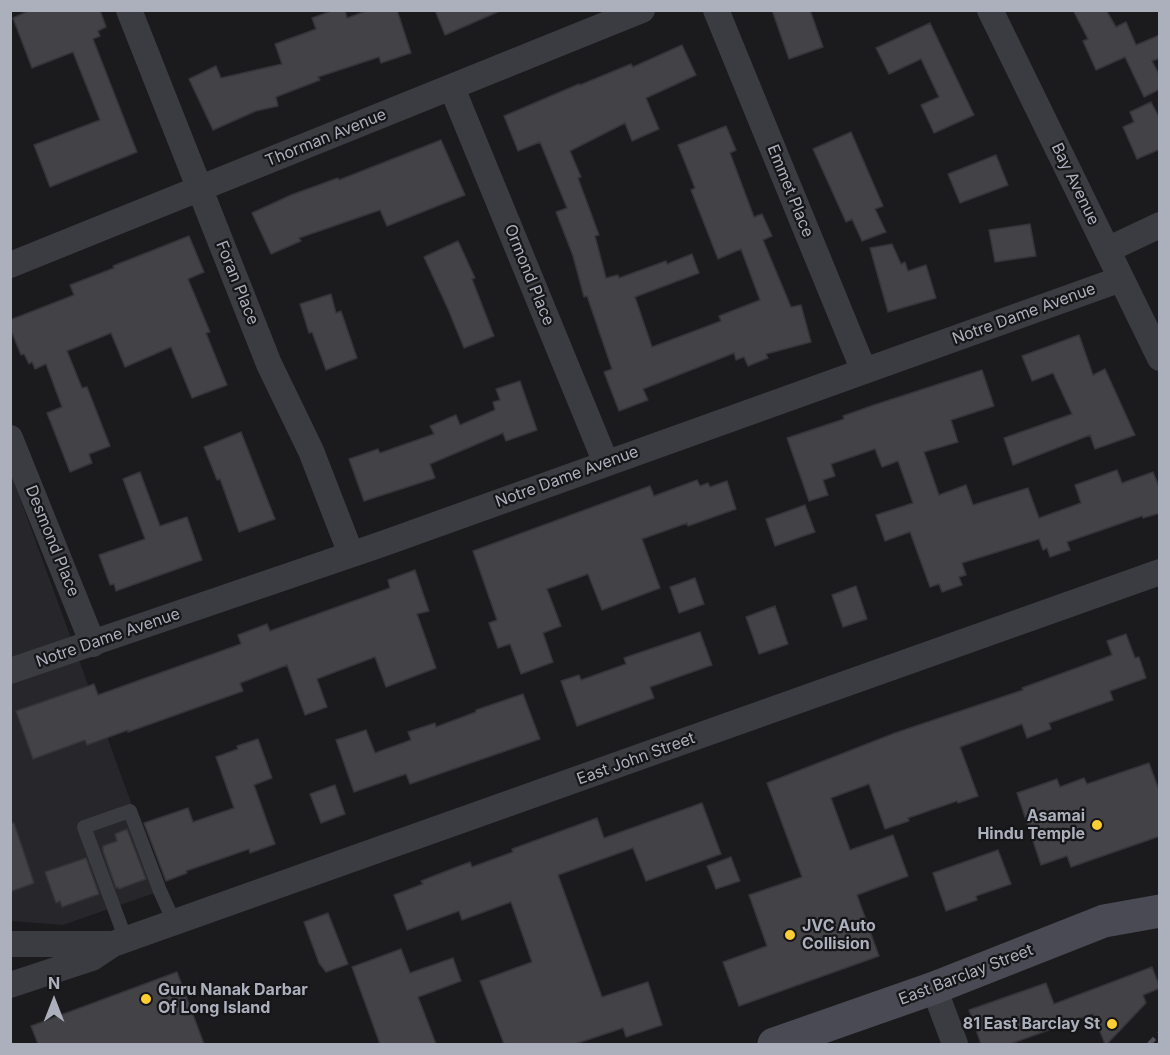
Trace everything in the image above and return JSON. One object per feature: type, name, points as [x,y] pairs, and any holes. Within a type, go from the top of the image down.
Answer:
[{"type":"main road","name":"East Barclay Street","points":[[774,1044],[934,988],[1104,921],[1159,911]]},
{"type":"street","name":"Foran Place","points":[[129,10],[269,364],[311,451],[351,554]]},
{"type":"street","name":"Thorman Avenue","points":[[10,265],[642,10]]},
{"type":"street","name":"Emmet Place","points":[[716,10],[864,371]]},
{"type":"street","name":"Bay Avenue","points":[[990,10],[1160,358]]},
{"type":"street","name":"Ormond Place","points":[[452,88],[606,463]]},
{"type":"street","points":[[1107,250],[1160,225]]},
{"type":"street","name":"Notre Dame Avenue","points":[[10,671],[351,554],[1121,279]]},
{"type":"street","name":"Desmond Place","points":[[10,438],[93,644]]},
{"type":"street","name":"East John Street","points":[[10,984],[92,958],[119,942],[1160,572]]},
{"type":"street","name":"East John Street","points":[[10,944],[119,942]]},
{"type":"street","points":[[934,988],[955,1044]]},
{"type":"lane","points":[[119,942],[84,827],[130,811],[175,924]]},
{"type":"shaded area","points":[[10,471],[163,890],[63,925],[11,921]]},
{"type":"building","points":[[30,10],[100,10],[106,27],[98,31],[100,36],[93,39],[137,152],[50,187],[34,145],[100,120],[73,52],[32,68],[13,18]]},
{"type":"building","points":[[334,10],[345,10],[347,18],[369,10],[397,10],[411,53],[381,63],[379,57],[318,77],[320,80],[276,97],[278,106],[256,111],[213,130],[189,79],[216,66],[221,78],[282,64],[275,44],[316,29],[312,18]]},
{"type":"building","points":[[435,10],[502,10],[445,35]]},
{"type":"building","points":[[772,10],[810,10],[823,47],[789,59]]},
{"type":"building","points":[[1073,10],[1106,10],[1116,27],[1126,22],[1136,45],[1160,35],[1160,58],[1152,61],[1160,76],[1160,89],[1144,97],[1125,57],[1096,70],[1083,41],[1088,39]]},
{"type":"building","points":[[930,23],[974,115],[934,133],[921,105],[939,97],[921,59],[889,74],[876,48]]},
{"type":"building","points":[[682,45],[696,75],[646,98],[659,129],[632,141],[625,123],[570,151],[581,177],[578,178],[599,235],[595,236],[606,278],[618,275],[619,278],[692,254],[699,273],[635,297],[652,347],[721,321],[719,316],[760,300],[741,249],[718,259],[691,190],[695,188],[678,145],[726,126],[736,150],[730,153],[754,217],[762,214],[772,236],[763,240],[791,307],[801,305],[811,342],[766,354],[768,358],[748,366],[744,357],[736,360],[734,353],[643,389],[648,400],[619,411],[604,372],[612,369],[587,296],[584,297],[573,256],[556,212],[567,208],[540,142],[518,151],[504,116],[631,64],[633,67]]},
{"type":"building","points":[[1151,102],[1160,119],[1160,149],[1137,159],[1123,127],[1134,122],[1130,112]]},
{"type":"building","points":[[851,132],[883,206],[875,209],[886,232],[862,241],[852,219],[846,222],[813,149]]},
{"type":"building","points":[[441,140],[465,195],[387,226],[380,210],[299,238],[301,241],[271,254],[252,213],[291,195],[338,178],[339,180]]},
{"type":"building","points":[[996,155],[1008,185],[960,203],[948,174]]},
{"type":"building","points":[[1030,224],[1036,256],[995,262],[989,230]]},
{"type":"building","points":[[189,236],[204,272],[188,279],[210,332],[206,333],[227,385],[192,398],[171,347],[125,367],[111,333],[67,351],[82,388],[87,387],[110,446],[89,454],[92,463],[70,472],[47,413],[62,407],[46,364],[35,369],[32,362],[29,364],[24,354],[21,355],[10,328],[10,320],[74,295],[70,285]]},
{"type":"building","points":[[458,241],[475,278],[472,279],[494,336],[464,348],[424,257]]},
{"type":"building","points":[[892,244],[901,264],[905,262],[908,271],[926,265],[936,298],[888,312],[870,248]]},
{"type":"building","points":[[331,294],[336,313],[341,311],[357,358],[326,370],[312,332],[309,333],[300,304]]},
{"type":"building","points":[[1079,335],[1093,375],[1105,369],[1135,435],[1095,449],[1090,435],[1013,465],[1004,438],[1072,414],[1053,373],[1032,381],[1022,356]]},
{"type":"building","points":[[982,370],[994,406],[951,420],[958,442],[924,452],[939,495],[966,485],[973,505],[1028,488],[1039,518],[1081,503],[1075,485],[1117,470],[1122,483],[1153,472],[1160,489],[1160,513],[1143,518],[1142,516],[1067,542],[1070,550],[1050,557],[1047,548],[1043,550],[1039,539],[962,563],[966,575],[959,577],[962,585],[942,592],[939,584],[930,587],[910,532],[885,541],[876,515],[913,503],[898,461],[882,467],[875,449],[831,464],[835,476],[823,480],[828,495],[809,501],[787,438],[844,419],[843,416],[874,405]]},
{"type":"building","points":[[520,381],[537,430],[506,441],[503,433],[430,464],[435,478],[364,501],[349,459],[378,449],[380,453],[434,434],[430,426],[456,415],[460,425],[495,410],[493,402],[500,400],[496,389]]},
{"type":"building","points":[[241,432],[275,519],[239,532],[220,479],[217,480],[204,447]]},
{"type":"building","points":[[140,472],[160,526],[187,517],[202,560],[116,591],[114,584],[110,585],[99,555],[145,539],[123,479]]},
{"type":"building","points":[[697,480],[700,486],[708,483],[710,487],[727,481],[736,509],[642,539],[660,588],[602,610],[588,574],[547,589],[561,626],[543,633],[553,662],[521,674],[510,644],[498,648],[489,623],[497,620],[473,551],[650,486],[654,496]]},
{"type":"building","points":[[805,505],[815,532],[775,546],[766,519]]},
{"type":"building","points":[[415,570],[429,611],[417,614],[436,668],[386,687],[375,657],[317,679],[327,707],[305,715],[287,665],[240,683],[243,691],[128,732],[128,730],[87,745],[85,740],[33,759],[16,711],[94,684],[98,695],[241,644],[238,635],[267,624],[270,631],[390,588],[388,580]]},
{"type":"building","points":[[695,578],[704,604],[679,613],[670,587]]},
{"type":"building","points":[[856,586],[867,619],[843,627],[832,595]]},
{"type":"building","points":[[775,606],[788,644],[759,654],[746,617]]},
{"type":"building","points":[[700,632],[712,665],[650,687],[654,698],[577,726],[561,681],[579,675],[581,680],[626,664],[624,658]]},
{"type":"building","points":[[1126,634],[1135,658],[1139,657],[1146,678],[1110,691],[1113,700],[1049,723],[1051,729],[1027,738],[1022,724],[960,747],[978,796],[908,818],[909,821],[885,829],[869,784],[831,798],[850,850],[893,835],[908,876],[857,895],[879,956],[739,1006],[723,962],[767,946],[749,895],[802,877],[767,783],[895,733],[1023,690],[1022,688],[1112,655],[1107,641]]},
{"type":"building","points":[[523,694],[540,739],[410,784],[406,774],[354,792],[336,740],[366,730],[375,753],[411,740],[408,732],[435,723],[436,727]]},
{"type":"building","points":[[258,739],[272,778],[254,785],[275,844],[250,853],[249,849],[186,871],[187,873],[166,881],[144,823],[188,808],[193,822],[234,808],[216,757],[238,749],[237,746]]},
{"type":"building","points":[[1149,763],[1160,793],[1160,836],[1071,867],[1067,856],[1041,865],[1017,793],[1057,779],[1060,787],[1084,778],[1087,784]]},
{"type":"building","points":[[335,785],[345,814],[321,823],[310,794]]},
{"type":"building","points":[[702,803],[721,854],[646,881],[633,848],[558,875],[602,997],[648,982],[662,1025],[626,1037],[623,1028],[575,1044],[504,1044],[480,981],[532,962],[511,902],[462,920],[459,911],[407,930],[394,895],[423,884],[421,881],[470,862],[472,867],[513,852],[512,849],[597,818],[604,838]]},
{"type":"building","points":[[10,823],[14,823],[34,883],[10,892]]},
{"type":"building","points":[[127,829],[146,879],[119,889],[116,888],[103,846],[117,841],[115,834]]},
{"type":"building","points":[[998,850],[1011,884],[976,896],[977,900],[946,911],[933,873]]},
{"type":"building","points":[[731,857],[740,881],[716,889],[707,866]]},
{"type":"building","points":[[86,858],[99,894],[62,907],[60,901],[56,903],[45,872]]},
{"type":"building","points":[[328,913],[348,964],[326,972],[319,963],[304,922]]},
{"type":"building","points":[[401,949],[410,973],[453,958],[461,981],[418,997],[436,1044],[380,1044],[352,967]]},
{"type":"building","points":[[1152,967],[1160,988],[1143,995],[1146,1003],[1107,1044],[1105,1044],[1093,1014],[1010,1044],[981,1044],[969,1010],[1046,983],[1054,1004]]},
{"type":"building","name":"Guru Nanak Darbar Of Long Island","points":[[177,972],[204,1044],[38,1044],[31,1026]]},
{"type":"railway","points":[[1149,1044],[1160,1033]]},
{"type":"place","name":"Asamai Hindu Temple","points":[[1097,825]]},
{"type":"place","name":"JVC Auto Collision","points":[[790,935]]},
{"type":"place","name":"Guru Nanak Darbar Of Long Island","points":[[146,999]]},
{"type":"place","name":"81 East Barclay St","points":[[1112,1024]]}]
